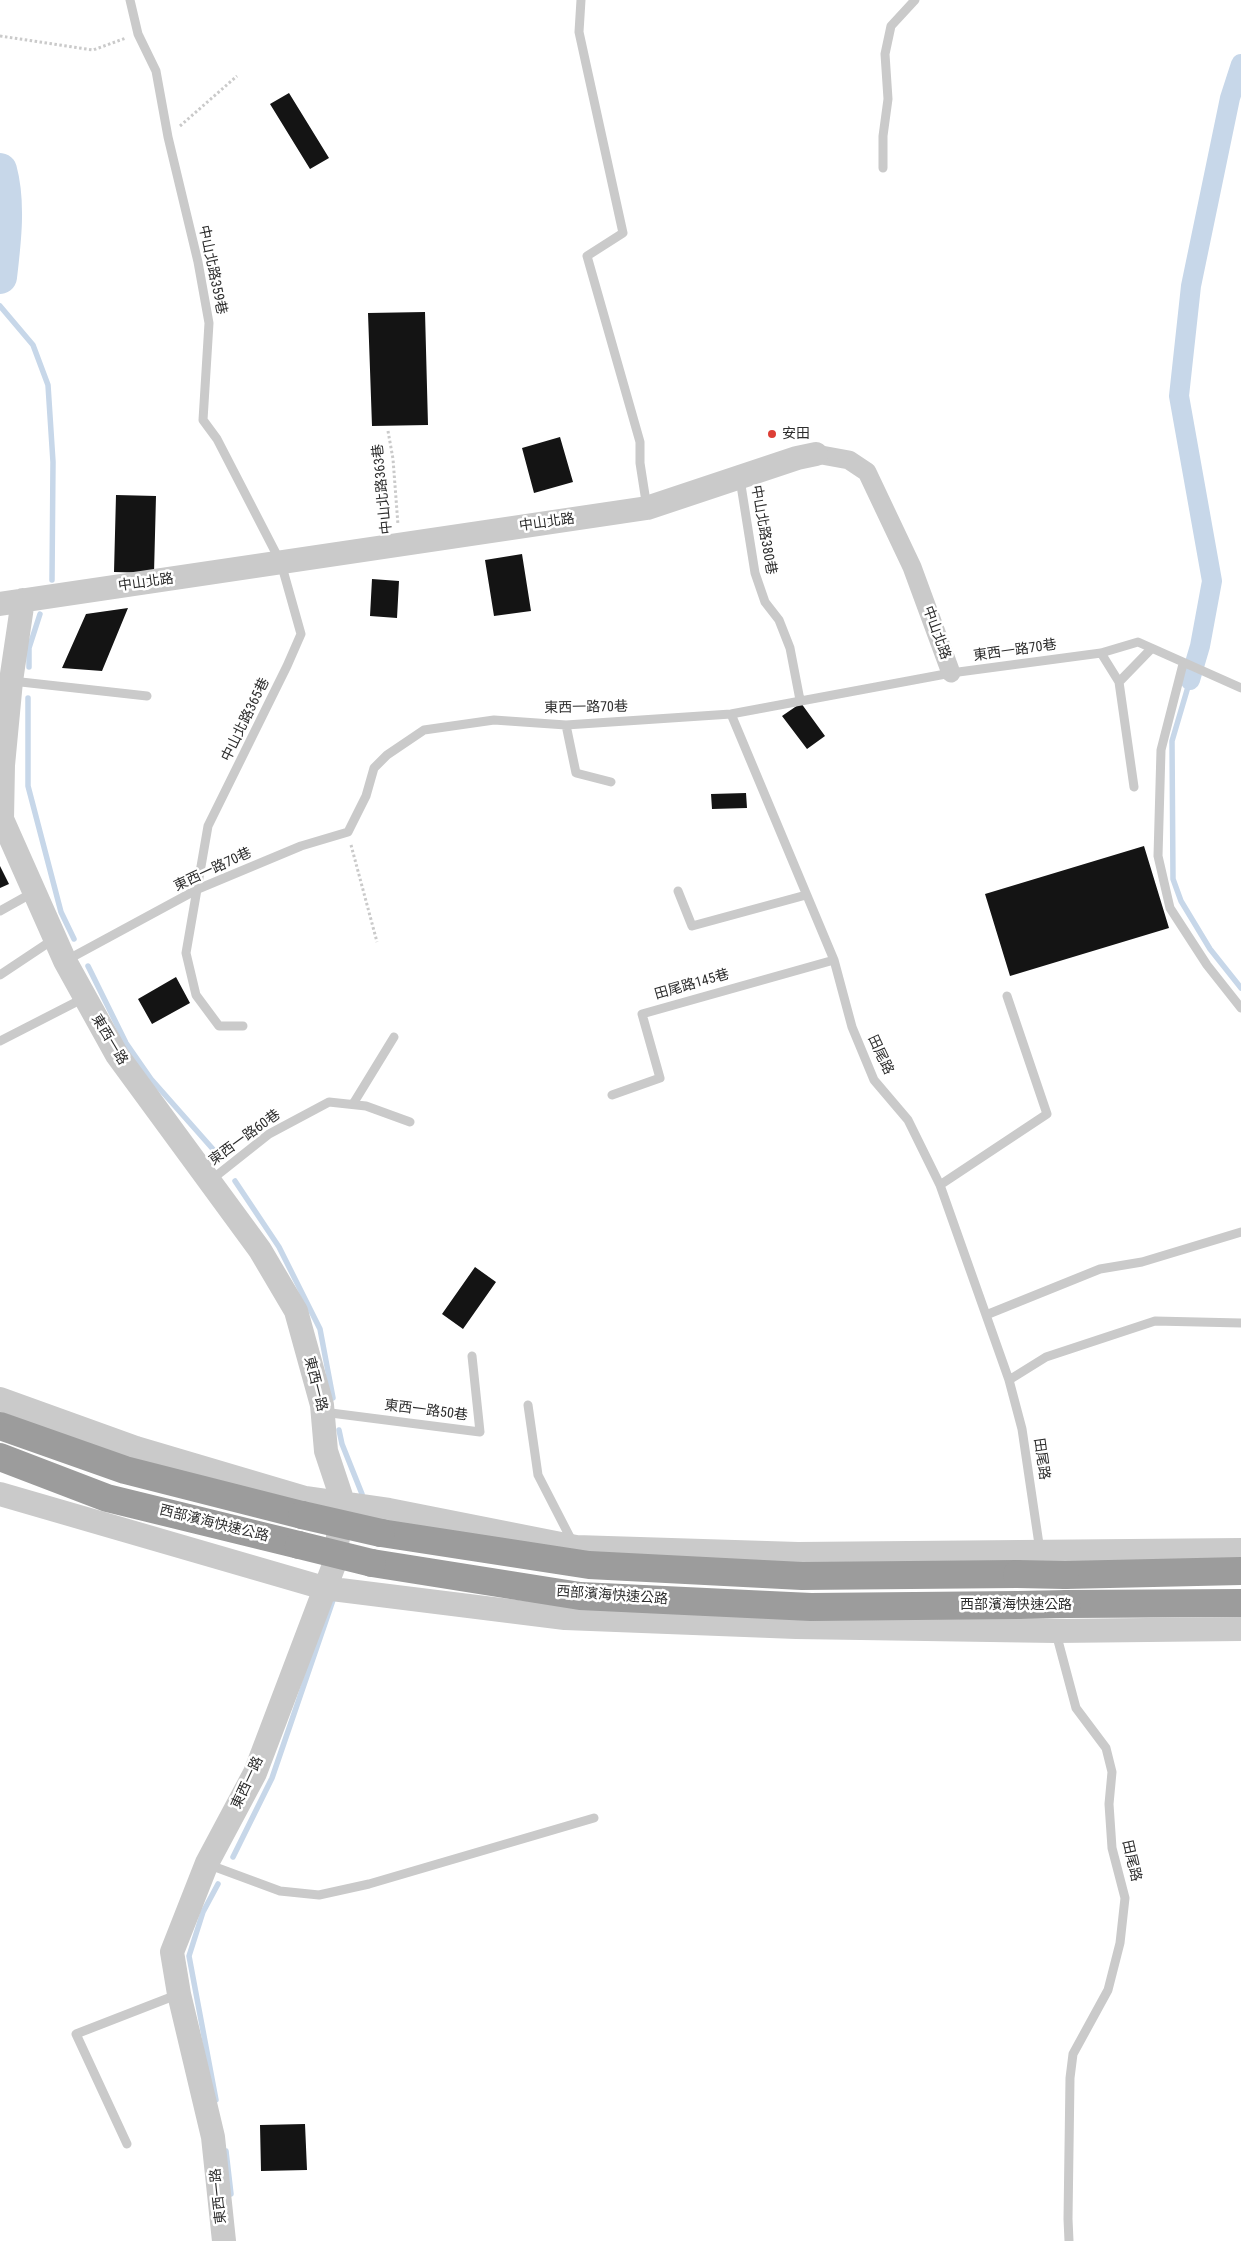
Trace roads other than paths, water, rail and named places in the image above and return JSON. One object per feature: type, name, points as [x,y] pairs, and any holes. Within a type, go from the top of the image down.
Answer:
[{"type":"highway","name":"西部濱海快速公路","points":[[0,1426],[125,1470],[302,1515],[381,1532],[589,1565],[802,1576],[1017,1574],[1051,1591],[1241,1602]]},
{"type":"highway","name":"西部濱海快速公路","points":[[0,1457],[107,1498],[372,1563],[580,1596],[811,1607],[1018,1605],[1051,1591],[1241,1571]]},
{"type":"street","name":"中山北路","points":[[11,602],[647,508],[739,476],[816,454],[849,460],[867,472],[912,568],[951,673]]},
{"type":"street","name":"東西一路","points":[[11,602],[11,681],[2,766],[1,820],[65,961],[117,1055],[260,1250],[296,1312],[322,1412],[326,1451],[342,1502],[334,1565],[255,1773],[207,1864],[172,1952],[179,1994],[213,2137],[224,2241]]},
{"type":"street","points":[[0,1399],[146,1451],[304,1498],[342,1502],[576,1547],[798,1554],[1051,1591],[1241,1629]]},
{"type":"street","points":[[0,1494],[324,1588],[565,1618],[787,1627],[1051,1591],[1241,1550]]},
{"type":"lane","name":"中山北路359巷","points":[[130,0],[138,34],[156,71],[168,137],[198,262],[209,323],[203,420],[217,439],[281,563]]},
{"type":"lane","points":[[581,0],[579,32],[623,233],[587,256],[640,442],[640,463],[647,508]]},
{"type":"lane","points":[[883,168],[883,136],[888,99],[885,54],[892,26],[915,0]]},
{"type":"lane","name":"中山北路380巷","points":[[739,476],[755,573],[765,602],[779,620],[790,648],[800,700]]},
{"type":"lane","name":"中山北路365巷","points":[[243,1026],[218,1026],[196,995],[186,953],[208,826],[301,634],[281,563]]},
{"type":"lane","name":"東西一路70巷","points":[[65,961],[198,889],[301,846],[348,832],[366,796],[374,768],[387,755],[424,730],[494,720],[566,725],[731,714],[951,673],[1101,653],[1138,642],[1183,664],[1241,688]]},
{"type":"lane","points":[[1119,682],[1151,649]]},
{"type":"lane","points":[[1101,653],[1119,682],[1134,787]]},
{"type":"lane","points":[[1183,664],[1161,750],[1158,856],[1170,908],[1207,965],[1241,1008]]},
{"type":"lane","points":[[11,681],[148,696]]},
{"type":"lane","name":"田尾路","points":[[731,714],[834,960],[852,1027],[874,1080],[908,1120],[940,1185],[1009,1380],[1022,1429],[1051,1591],[1076,1708],[1106,1748],[1112,1772],[1109,1804],[1112,1848],[1125,1898],[1120,1943],[1108,1990],[1073,2054],[1070,2078],[1069,2241]]},
{"type":"lane","points":[[566,725],[576,773],[610,782]]},
{"type":"lane","points":[[678,891],[692,926],[806,895]]},
{"type":"lane","points":[[0,912],[34,892]]},
{"type":"lane","points":[[0,975],[56,938]]},
{"type":"lane","name":"田尾路145巷","points":[[612,1095],[660,1078],[642,1014],[834,960]]},
{"type":"lane","points":[[940,1185],[1047,1114],[1007,996]]},
{"type":"lane","points":[[0,1041],[84,998]]},
{"type":"lane","points":[[353,1104],[394,1037]]},
{"type":"lane","name":"東西一路60巷","points":[[210,1180],[269,1134],[329,1102],[366,1106],[410,1122]]},
{"type":"lane","points":[[986,1315],[1100,1269],[1142,1262],[1241,1232]]},
{"type":"lane","points":[[1009,1380],[1046,1357],[1155,1321],[1241,1323]]},
{"type":"lane","name":"東西一路50巷","points":[[322,1412],[480,1432],[472,1356]]},
{"type":"lane","points":[[528,1405],[538,1475],[576,1547]]},
{"type":"lane","points":[[207,1864],[280,1891],[319,1895],[369,1884],[594,1818]]},
{"type":"lane","points":[[127,2144],[76,2034],[179,1994]]},
{"type":"waterway","points":[[1190,680],[1200,646],[1212,581],[1179,396],[1191,286],[1230,98],[1241,64]]},
{"type":"waterway","points":[[0,170],[5,209],[0,277]]},
{"type":"waterway","points":[[0,306],[33,345],[48,385],[53,462],[52,580]]},
{"type":"waterway","points":[[29,667],[29,648],[40,614]]},
{"type":"waterway","points":[[1190,680],[1172,741],[1173,879],[1181,901],[1210,949],[1241,988]]},
{"type":"waterway","points":[[28,698],[28,786],[61,912],[74,939]]},
{"type":"waterway","points":[[88,966],[126,1043],[151,1079],[219,1156]]},
{"type":"waterway","points":[[235,1181],[279,1247],[320,1329],[333,1398]]},
{"type":"waterway","points":[[339,1430],[342,1444],[362,1494]]},
{"type":"waterway","points":[[233,1857],[272,1778],[333,1600]]},
{"type":"waterway","points":[[216,2100],[189,1956],[203,1912],[218,1884]]},
{"type":"waterway","points":[[226,2151],[231,2194]]},
{"type":"place","name":"安田","points":[[772,434]]}]
